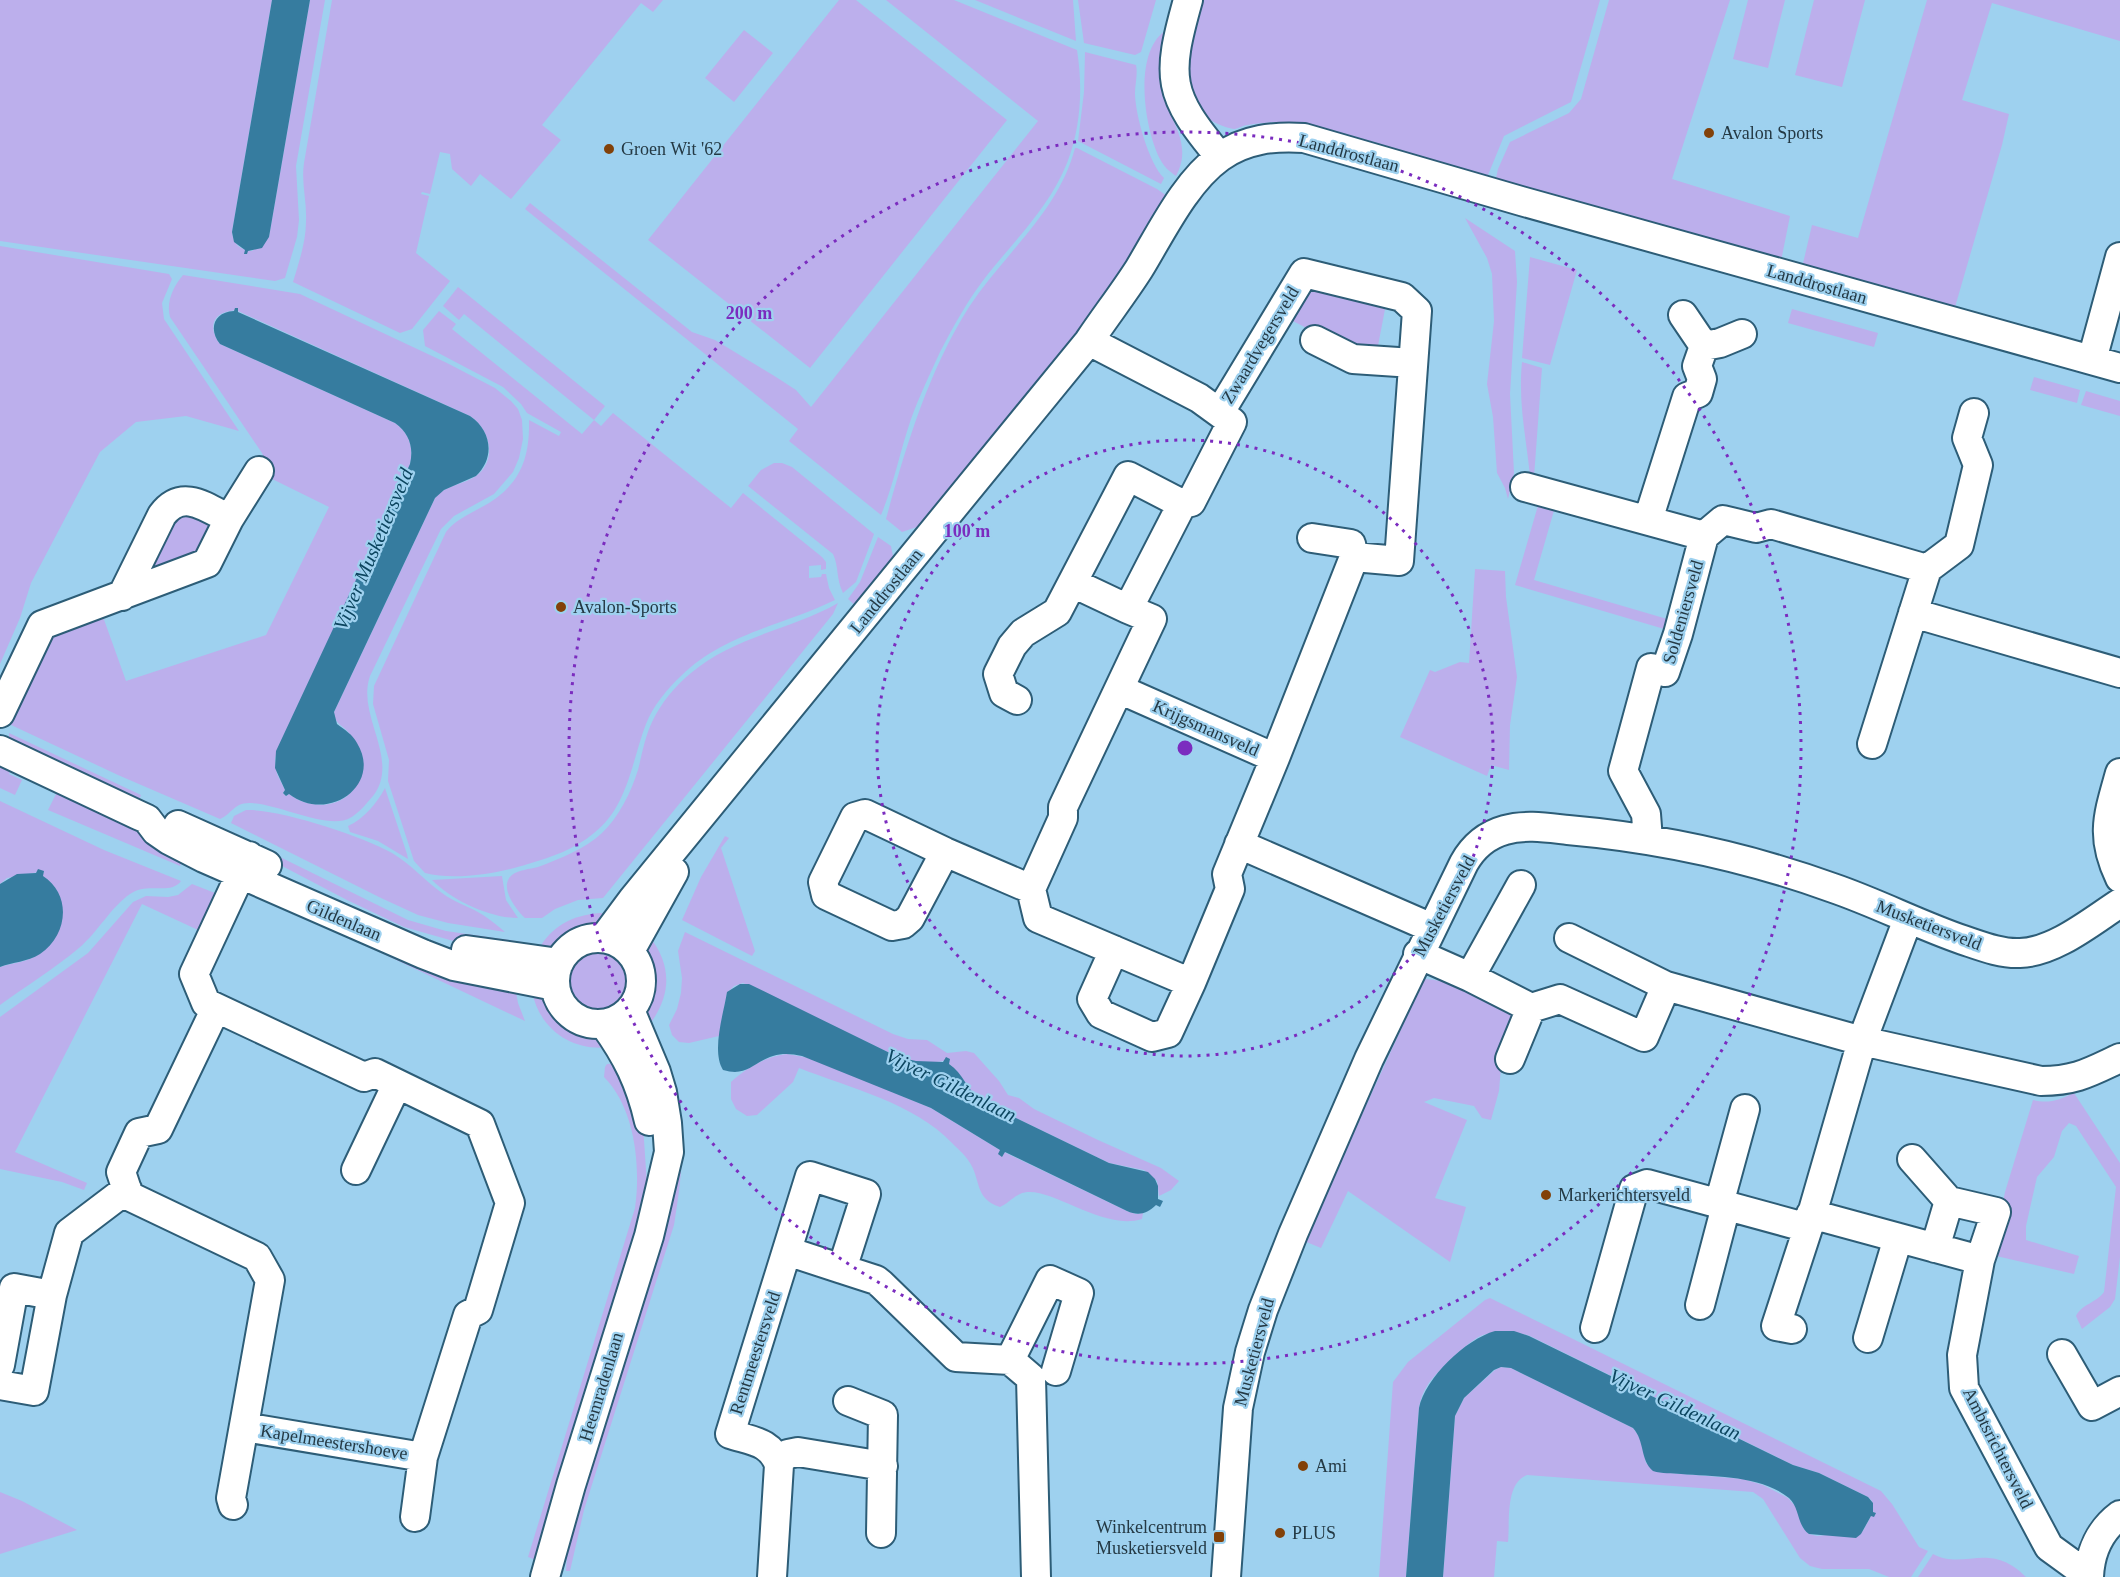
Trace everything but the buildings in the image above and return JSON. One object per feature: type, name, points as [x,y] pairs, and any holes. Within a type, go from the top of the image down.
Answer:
[{"type":"street","points":[[1188,0],[1174,56],[1176,89],[1182,107],[1220,157]]},
{"type":"street","name":"Landdrostlaan","points":[[604,938],[1089,341],[1137,272],[1188,191],[1220,157],[1252,141],[1285,137],[1304,138],[1533,205],[2120,368]]},
{"type":"street","points":[[2091,360],[2120,257]]},
{"type":"street","name":"Zwaardvegersveld","points":[[1220,412],[1304,273],[1402,297],[1417,311],[1399,561],[1354,558]]},
{"type":"street","points":[[1683,315],[1704,346]]},
{"type":"street","points":[[1704,346],[1720,343],[1742,334]]},
{"type":"street","points":[[1315,340],[1353,359],[1413,363]]},
{"type":"street","points":[[1017,700],[1004,693],[998,674],[1012,646],[1023,633],[1057,612],[1128,476],[1182,504],[1191,502],[1232,422],[1199,398],[1089,341]]},
{"type":"street","points":[[1648,520],[1687,397],[1698,393],[1702,379],[1697,366],[1704,346]]},
{"type":"street","points":[[1872,744],[1927,568],[1959,545],[1978,465],[1967,438],[1974,413]]},
{"type":"street","points":[[0,713],[42,625],[207,563],[229,519],[259,471]]},
{"type":"street","name":"Soldeniersveld","points":[[1525,487],[1704,536]]},
{"type":"street","points":[[122,596],[162,515],[168,508],[177,502],[188,501],[229,519]]},
{"type":"street","points":[[1128,609],[1182,504]]},
{"type":"street","name":"Soldeniersveld","points":[[1648,840],[1646,814],[1623,771],[1651,668],[1665,672],[1678,634],[1704,536],[1723,520],[1756,528],[1771,524],[1927,568]]},
{"type":"street","points":[[1275,758],[1354,558],[1351,544],[1312,538]]},
{"type":"street","points":[[1073,583],[1152,619],[1063,807],[1063,818],[1031,889],[1038,918],[1191,983]]},
{"type":"street","points":[[1913,613],[2120,673]]},
{"type":"street","name":"Krijgsmansveld","points":[[1114,950],[1092,999],[1101,1014],[1152,1037],[1168,1033],[1230,889],[1227,874],[1275,758],[1119,688]]},
{"type":"street","name":"Gildenlaan","points":[[0,750],[147,819],[174,823],[245,866],[394,929],[434,943],[476,952],[557,975]]},
{"type":"street","points":[[2120,773],[2108,819],[2107,839],[2110,856],[2120,878]]},
{"type":"street","name":"Landdrostlaan","points":[[630,951],[646,919],[720,793]]},
{"type":"street","name":"Musketiersveld","points":[[1226,1577],[1238,1408],[1255,1336],[1271,1289],[1334,1138],[1418,954],[1471,854],[1480,843],[1504,830],[1528,827],[1648,840],[1700,849],[1780,871],[1852,895],[1974,944],[2019,954],[2049,947],[2120,903]]},
{"type":"street","points":[[1239,844],[1432,928]]},
{"type":"street","points":[[945,852],[1031,889]]},
{"type":"street","name":"Kapelmeestershoeve","points":[[245,866],[194,974],[206,1003],[364,1077],[375,1073],[480,1124],[510,1203],[478,1310],[468,1315],[423,1457],[415,1517]]},
{"type":"street","points":[[1470,977],[1521,885]]},
{"type":"street","points":[[1792,1329],[1776,1326],[1862,1041],[1908,919]]},
{"type":"street","points":[[593,938],[604,938],[618,942],[630,951],[637,962],[641,981],[637,999],[630,1010],[618,1020],[604,1024],[581,1021],[572,1015],[558,997],[557,975],[572,946],[593,938]]},
{"type":"street","points":[[1569,938],[1666,986],[1862,1041],[2042,1081],[2061,1081],[2081,1077],[2120,1058]]},
{"type":"street","points":[[1418,954],[1531,1008],[1560,999],[1644,1037],[1666,986]]},
{"type":"street","points":[[0,1385],[34,1391],[52,1295],[69,1233],[127,1189],[121,1172],[139,1133],[158,1129],[216,1008]]},
{"type":"street","points":[[1510,1059],[1531,1008]]},
{"type":"street","name":"Heemradenlaan","points":[[545,1577],[571,1485],[649,1236],[669,1152],[665,1103],[656,1072],[630,1010]]},
{"type":"street","name":"Heemradenlaan","points":[[604,1024],[625,1055],[642,1091],[649,1122],[658,1197]]},
{"type":"street","points":[[356,1170],[397,1084]]},
{"type":"street","points":[[1700,1305],[1745,1109]]},
{"type":"street","points":[[1912,1160],[1949,1201],[1935,1248]]},
{"type":"street","name":"Rentmeestersveld","points":[[778,1461],[766,1445],[730,1434],[810,1176],[866,1194],[842,1269]]},
{"type":"street","points":[[1595,1328],[1634,1189],[1647,1184],[1723,1205],[1898,1238],[1980,1260]]},
{"type":"street","name":"Kapelmeestershoeve","points":[[127,1189],[129,1196],[257,1257],[270,1280],[231,1498],[233,1505]]},
{"type":"street","name":"Ambtsrichtersveld","points":[[1949,1201],[1996,1212],[1980,1260],[1962,1355],[1964,1388],[2049,1547],[2089,1577]]},
{"type":"street","points":[[1868,1338],[1898,1238]]},
{"type":"street","points":[[787,1251],[876,1280],[954,1356],[1010,1360],[1030,1378],[1036,1577]]},
{"type":"street","points":[[1010,1360],[1050,1280],[1079,1293],[1056,1371]]},
{"type":"street","points":[[0,1365],[14,1288],[52,1295]]},
{"type":"street","points":[[2062,1354],[2092,1406],[2120,1391]]},
{"type":"street","points":[[848,1401],[884,1415],[881,1533]]},
{"type":"street","name":"Kapelmeestershoeve","points":[[244,1427],[423,1457]]},
{"type":"street","points":[[772,1577],[778,1461],[791,1453],[798,1452],[883,1466]]},
{"type":"street","points":[[2089,1577],[2093,1553],[2098,1541],[2107,1527],[2120,1515]]},
{"type":"shaded area","points":[[0,0],[272,0],[232,232],[238,246],[252,251],[269,237],[310,0],[325,0],[296,166],[299,220],[297,237],[285,278],[275,281],[0,241]]},
{"type":"shaded area","points":[[332,0],[663,0],[653,12],[641,3],[542,125],[561,140],[511,199],[480,174],[471,186],[452,169],[450,154],[440,152],[430,194],[422,192],[421,194],[429,196],[416,253],[450,281],[412,329],[400,333],[293,282],[305,237],[304,163]]},
{"type":"shaded area","points":[[839,0],[856,0],[1007,120],[810,368],[648,240]]},
{"type":"shaded area","points":[[886,0],[954,0],[1077,50],[1080,107],[1072,150],[1060,179],[1042,208],[974,293],[940,352],[911,419],[881,515],[789,441],[798,429],[525,209],[530,203],[692,332],[715,340],[776,377],[796,390],[811,407],[1038,121]]},
{"type":"shaded area","points":[[975,0],[1073,0],[1076,41]]},
{"type":"shaded area","points":[[1078,0],[1156,0],[1141,52],[1135,55],[1084,43]]},
{"type":"shaded area","points":[[1203,0],[1600,0],[1571,102],[1504,136],[1486,180],[1388,146],[1338,132],[1278,122],[1246,125],[1235,129],[1211,121],[1197,107],[1190,93],[1188,78],[1190,46]]},
{"type":"shaded area","points":[[1609,0],[1730,0],[1672,179],[1790,216],[1780,266],[1495,183],[1498,169],[1510,142],[1569,113],[1581,99]]},
{"type":"shaded area","points":[[1748,0],[1785,0],[1768,68],[1733,59]]},
{"type":"shaded area","points":[[1814,0],[1865,0],[1842,87],[1795,75]]},
{"type":"shaded area","points":[[1927,0],[2120,0],[2120,41],[1992,3],[1962,100],[2009,114],[1953,314],[1801,272],[1812,225],[1858,238]]},
{"type":"shaded area","points":[[1168,29],[1162,82],[1166,101],[1181,142],[1181,164],[1176,176],[1160,159],[1149,128],[1146,110],[1145,71],[1149,53],[1157,39]]},
{"type":"shaded area","points":[[744,30],[773,53],[734,102],[705,78]]},
{"type":"shaded area","points":[[1085,52],[1136,65],[1137,113],[1148,150],[1164,178],[1161,184],[1078,141],[1084,92]]},
{"type":"shaded area","points":[[1075,148],[1167,196],[1120,280],[923,525],[902,532],[886,519],[910,437],[930,383],[954,332],[969,307],[1044,212],[1057,192]]},
{"type":"shaded area","points":[[1465,218],[1515,251],[1517,282],[1510,394],[1514,473],[1508,499],[1497,473],[1493,417],[1487,384],[1494,321],[1492,274],[1487,258]]},
{"type":"shaded area","points":[[0,246],[169,274],[172,279],[162,303],[164,319],[239,431],[186,416],[136,422],[100,452],[31,583],[20,618],[0,664]]},
{"type":"shaded area","points":[[1530,257],[1577,270],[1550,365],[1522,358]]},
{"type":"shaded area","points":[[183,275],[300,294],[495,388],[518,409],[522,420],[523,439],[513,472],[494,494],[454,516],[441,529],[370,676],[367,691],[368,706],[381,752],[380,782],[373,796],[359,811],[341,821],[316,819],[251,803],[237,806],[220,819],[9,724],[9,714],[49,632],[102,614],[126,681],[266,635],[329,507],[262,474],[265,460],[262,453],[170,317],[170,300]],"holes":[[[238,309],[238,311],[470,416],[482,429],[489,445],[487,462],[476,476],[444,490],[435,498],[334,712],[337,722],[349,733],[359,748],[363,766],[360,778],[353,790],[346,797],[328,804],[318,805],[289,794],[286,796],[277,774],[275,758],[410,464],[411,446],[404,431],[395,423],[220,344],[213,327],[216,319],[225,312]]]},
{"type":"shaded area","points":[[1304,285],[1386,304],[1377,351],[1322,336],[1287,318]]},
{"type":"shaded area","points":[[458,287],[605,406],[594,420],[464,314],[459,320],[443,306]]},
{"type":"shaded area","points":[[1792,309],[1878,333],[1874,347],[1788,323]]},
{"type":"shaded area","points":[[439,311],[456,324],[452,329],[582,434],[594,420],[601,426],[613,413],[731,508],[743,493],[822,557],[826,562],[826,569],[821,570],[821,565],[809,566],[809,578],[826,574],[835,600],[735,640],[698,662],[681,676],[661,698],[649,717],[622,797],[605,822],[587,839],[554,855],[504,870],[464,876],[425,873],[414,861],[388,781],[389,760],[373,704],[374,686],[446,532],[458,521],[504,492],[512,482],[524,461],[529,435],[529,420],[559,436],[561,432],[527,413],[503,387],[425,346],[423,330]]},
{"type":"shaded area","points":[[1522,362],[1542,368],[1534,477],[1530,476],[1523,419]]},
{"type":"shaded area","points":[[2034,377],[2080,390],[2077,403],[2030,390]]},
{"type":"shaded area","points":[[2086,391],[2120,401],[2120,416],[2081,405]]},
{"type":"shaded area","points":[[774,463],[792,467],[874,534],[856,582],[843,593],[833,554],[748,486],[761,470]]},
{"type":"shaded area","points":[[1539,502],[1555,507],[1534,580],[1674,621],[1671,631],[1515,585]]},
{"type":"shaded area","points":[[182,510],[210,524],[204,550],[153,572],[147,564]]},
{"type":"shaded area","points":[[878,537],[891,546],[894,561],[857,607],[848,599],[860,582]]},
{"type":"shaded area","points":[[1475,569],[1505,571],[1506,597],[1517,677],[1510,725],[1509,770],[1491,765],[1487,776],[1400,737],[1430,670],[1435,672],[1460,662],[1469,663]]},
{"type":"shaded area","points":[[838,603],[833,614],[603,898],[578,900],[555,909],[542,918],[525,918],[521,914],[510,898],[508,880],[517,872],[538,867],[580,849],[608,827],[624,804],[632,787],[652,722],[679,683],[708,660],[726,650]]},
{"type":"shaded area","points":[[9,733],[141,795],[138,803],[9,740]]},
{"type":"shaded area","points":[[0,764],[11,769],[9,774],[22,780],[15,795],[0,788]]},
{"type":"shaded area","points":[[385,788],[408,859],[378,841],[350,832],[348,826],[370,810]]},
{"type":"shaded area","points":[[58,790],[150,836],[184,858],[180,866],[48,810]]},
{"type":"shaded area","points":[[0,801],[104,850],[181,881],[171,888],[137,890],[130,894],[79,948],[0,1005],[0,967],[27,960],[43,952],[58,932],[62,915],[57,892],[53,885],[42,876],[44,871],[7,878],[0,884]]},
{"type":"shaded area","points":[[246,810],[299,819],[379,846],[399,857],[447,896],[483,915],[505,932],[448,923],[418,915],[381,898],[231,823],[234,816]]},
{"type":"shaded area","points":[[229,832],[408,920],[446,931],[522,942],[521,951],[464,944],[404,927],[221,834]]},
{"type":"shaded area","points":[[725,836],[729,838],[721,848],[755,951],[752,956],[682,920],[701,877]]},
{"type":"shaded area","points":[[502,876],[506,900],[518,918],[495,915],[460,901],[432,880]]},
{"type":"shaded area","points":[[192,884],[215,893],[198,930],[142,904],[15,1152],[87,1183],[84,1190],[62,1182],[0,1169],[0,1017],[88,953],[133,902],[146,896],[178,895]]},
{"type":"shaded area","points":[[600,913],[615,915],[598,927],[578,933],[550,950],[538,951],[549,935],[563,924],[580,916]]},
{"type":"shaded area","points":[[310,919],[515,987],[525,1021]]},
{"type":"shaded area","points":[[685,932],[893,1034],[908,1039],[927,1040],[947,1053],[966,1051],[974,1053],[999,1081],[1008,1095],[1019,1098],[1034,1109],[1161,1168],[1179,1181],[1171,1190],[1159,1196],[1157,1181],[1144,1170],[1109,1163],[981,1101],[948,1064],[950,1059],[924,1062],[898,1057],[743,983],[734,986],[727,993],[719,1036],[689,1043],[679,1042],[672,1035],[669,1025],[677,1009],[681,993],[682,978],[678,951]]},
{"type":"shaded area","points":[[649,936],[663,959],[666,983],[661,1006],[646,1029],[644,1012],[650,982],[646,952]]},
{"type":"shaded area","points":[[598,953],[609,955],[618,961],[624,970],[626,981],[624,992],[618,1001],[609,1007],[598,1009],[587,1007],[578,1001],[572,992],[570,981],[572,970],[578,961],[587,955]]},
{"type":"shaded area","points":[[1424,979],[1463,987],[1523,1015],[1501,1067],[1499,1091],[1491,1120],[1482,1118],[1474,1106],[1434,1098],[1424,1102],[1467,1120],[1435,1198],[1466,1207],[1450,1262],[1348,1191],[1321,1248],[1304,1241]]},
{"type":"shaded area","points":[[532,991],[548,999],[565,1021],[578,1029],[595,1034],[610,1047],[583,1046],[559,1035],[542,1016]]},
{"type":"shaded area","points":[[660,1042],[675,1090],[682,1132],[681,1176],[674,1225],[584,1510],[570,1571],[566,1571],[577,1508],[665,1223],[653,1045]]},
{"type":"shaded area","points":[[787,1054],[810,1058],[931,1108],[1000,1150],[1002,1157],[1004,1152],[1127,1211],[1136,1214],[1143,1213],[1142,1219],[1126,1221],[1109,1219],[1031,1192],[1020,1194],[1000,1207],[986,1199],[968,1160],[937,1129],[919,1117],[880,1098],[799,1068],[793,1082],[757,1115],[747,1116],[736,1109],[731,1099],[731,1082],[757,1064],[772,1057]]},
{"type":"shaded area","points":[[622,1063],[643,1125],[647,1185],[644,1209],[536,1560],[528,1557],[635,1208],[636,1156],[629,1121],[623,1105],[604,1077],[607,1064]]},
{"type":"shaded area","points":[[2074,1093],[2120,1163],[2120,1257],[2115,1299],[2110,1307],[2082,1329],[2076,1316],[2104,1292],[2116,1187],[2076,1126],[2069,1123],[2062,1131],[2054,1157],[2037,1177],[2026,1226],[2026,1240],[2079,1256],[2074,1274],[1992,1255],[2005,1192],[2033,1100],[2054,1101]]},
{"type":"shaded area","points":[[1490,1298],[1881,1491],[1892,1504],[1919,1547],[1928,1551],[1911,1577],[1889,1577],[1869,1569],[1822,1569],[1810,1566],[1800,1558],[1763,1499],[1753,1492],[1527,1475],[1520,1479],[1512,1494],[1508,1542],[1497,1541],[1494,1577],[1443,1577],[1455,1416],[1464,1398],[1501,1367],[1511,1368],[1633,1428],[1641,1439],[1646,1463],[1658,1472],[1743,1479],[1763,1485],[1788,1498],[1796,1507],[1803,1528],[1809,1534],[1817,1536],[1863,1531],[1875,1513],[1872,1501],[1868,1497],[1819,1473],[1793,1465],[1530,1336],[1500,1333],[1483,1335],[1470,1343],[1444,1366],[1424,1391],[1419,1408],[1406,1577],[1379,1577],[1393,1382],[1408,1362]]},
{"type":"shaded area","points":[[0,1492],[22,1501],[77,1530],[0,1554]]},
{"type":"shaded area","points":[[1933,1554],[1956,1560],[1989,1558],[2000,1560],[2013,1566],[2026,1577],[1918,1577]]},
{"type":"water","points":[[272,0],[310,0],[269,237],[262,248],[244,254],[245,250],[234,242],[232,232]]},
{"type":"water","name":"Vijver Musketiersveld","points":[[238,308],[238,312],[470,416],[483,429],[487,437],[488,453],[482,469],[476,476],[444,490],[435,498],[334,712],[337,724],[357,743],[363,758],[363,773],[357,786],[347,796],[335,802],[320,805],[304,802],[283,793],[285,790],[275,768],[276,751],[410,464],[411,446],[404,431],[395,423],[220,344],[214,333],[215,322],[222,314],[234,311]]},
{"type":"water","points":[[38,869],[44,871],[43,876],[59,894],[63,915],[61,926],[49,946],[40,954],[0,967],[0,884],[17,874],[36,873]]},
{"type":"water","name":"Vijver Gildenlaan","points":[[740,984],[749,984],[898,1057],[916,1061],[943,1062],[946,1057],[950,1059],[949,1064],[981,1101],[1109,1163],[1148,1172],[1158,1186],[1158,1199],[1163,1201],[1160,1207],[1156,1205],[1142,1213],[1127,1211],[1005,1152],[1002,1157],[998,1154],[1000,1150],[931,1108],[802,1056],[777,1055],[738,1072],[723,1070],[718,1053],[721,1020],[727,992]]},
{"type":"water","points":[[1495,1331],[1514,1331],[1529,1336],[1793,1465],[1819,1473],[1868,1497],[1873,1503],[1873,1512],[1876,1513],[1874,1517],[1871,1516],[1861,1534],[1856,1538],[1809,1534],[1802,1526],[1793,1502],[1778,1490],[1737,1478],[1653,1471],[1646,1461],[1637,1433],[1633,1428],[1511,1368],[1501,1367],[1494,1370],[1464,1398],[1455,1416],[1443,1577],[1406,1577],[1419,1408],[1423,1396],[1429,1384],[1448,1361],[1472,1342]]},
{"type":"place","name":"Avalon Sports","points":[[1709,133]]},
{"type":"place","name":"Groen Wit '62","points":[[609,149]]},
{"type":"place","name":"Avalon-Sports","points":[[561,607]]},
{"type":"place","name":"Markerichtersveld","points":[[1546,1195]]},
{"type":"place","name":"Ami","points":[[1303,1466]]},
{"type":"place","name":"PLUS","points":[[1280,1533]]},
{"type":"place","name":"Winkelcentrum Musketiersveld","points":[[1219,1537]]}]
